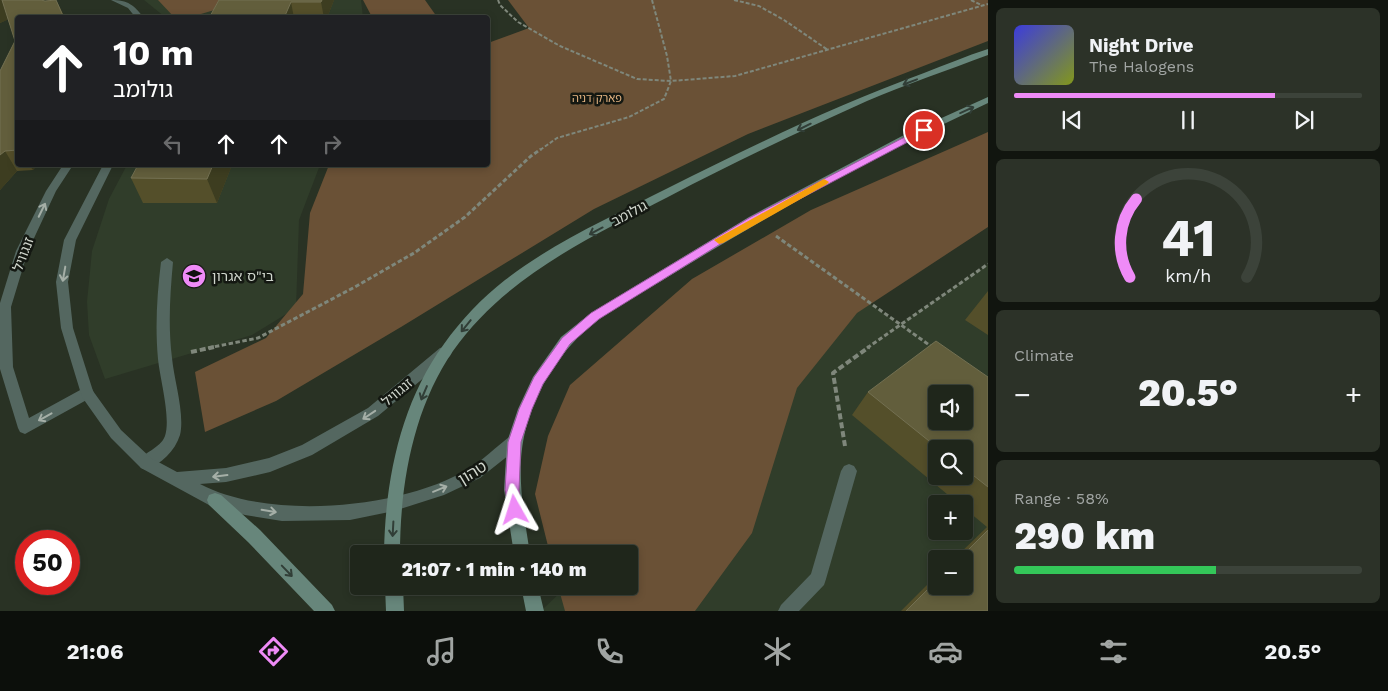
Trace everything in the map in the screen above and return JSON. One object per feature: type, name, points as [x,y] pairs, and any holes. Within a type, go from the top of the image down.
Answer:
[{"type":"main road","name":"גולומב","points":[[394,504],[410,431],[423,395],[446,350],[477,312],[517,278],[564,248],[651,202],[848,106],[988,52]]},
{"type":"main road","points":[[521,545],[512,490],[514,442],[525,409],[538,381],[566,341],[595,316],[753,220],[907,137],[988,100]]},
{"type":"main road","points":[[215,500],[254,536],[326,611]]},
{"type":"main road","points":[[392,545],[394,504]]},
{"type":"main road","points":[[394,595],[395,611]]},
{"type":"main road","points":[[531,595],[535,611]]},
{"type":"street","points":[[115,0],[131,6],[138,15]]},
{"type":"street","name":"זנגוויל","points":[[67,167],[51,191],[22,251],[5,306],[6,367],[25,428],[87,393]]},
{"type":"street","points":[[107,167],[70,240],[62,282],[67,328],[87,393],[116,434],[146,463],[215,500],[245,508],[282,513],[350,512],[394,504]]},
{"type":"street","points":[[146,463],[169,447],[173,435],[174,425],[165,358],[162,309],[168,262]]},
{"type":"street","name":"זנגוויל","points":[[174,479],[226,475],[270,465],[307,450],[373,412],[446,350]]},
{"type":"street","name":"טהון","points":[[394,504],[439,490],[474,473],[514,442]]},
{"type":"street","points":[[787,611],[818,579],[850,471]]},
{"type":"path","points":[[498,0],[500,5],[518,22],[568,50],[637,79],[671,81],[735,76],[988,4]]},
{"type":"path","points":[[165,358],[258,338],[353,288],[414,253],[465,217],[531,156],[557,138],[629,117],[664,99],[671,81],[667,56],[652,0]]},
{"type":"path","points":[[734,0],[759,6],[784,20],[828,50]]},
{"type":"path","points":[[971,0],[981,6]]},
{"type":"path","points":[[753,220],[939,353]]},
{"type":"path","points":[[850,471],[833,373],[988,264]]},
{"type":"shaded area","points":[[144,0],[361,0],[363,15],[163,15]]},
{"type":"shaded area","name":"בי\"ס אגרון","points":[[126,167],[319,167],[299,220],[296,308],[252,335],[105,379],[89,335],[87,302],[92,251],[109,199]]},
{"type":"shaded area","points":[[988,264],[988,611],[541,611],[558,595],[638,595],[637,545],[863,299],[899,324]]},
{"type":"green space","points":[[158,0],[249,0],[197,15],[172,15]]},
{"type":"green space","points":[[363,0],[425,0],[436,15],[371,15]]},
{"type":"green space","name":"פארק דניה","points":[[508,0],[988,0],[988,41],[748,134],[594,209],[276,401],[205,432],[195,372],[266,338],[303,294],[310,213],[328,167],[490,167],[490,42],[529,28]]},
{"type":"green space","points":[[988,132],[988,227],[857,313],[797,388],[752,533],[695,611],[565,611],[561,595],[638,595],[638,545],[548,545],[535,494],[548,436],[570,385],[692,279],[811,210]]},
{"type":"building","points":[[2,0],[56,0],[63,15],[15,15],[15,41]]},
{"type":"building","points":[[219,0],[322,0],[321,2],[291,2],[285,15],[211,15]]},
{"type":"building","points":[[15,41],[15,150],[5,151],[0,155],[0,71]]},
{"type":"building","points":[[137,167],[212,167],[207,179],[131,178]]},
{"type":"building","points":[[936,341],[988,377],[988,487],[973,475],[973,440],[928,440],[868,392]]},
{"type":"building","points":[[988,530],[988,611],[906,611],[928,589],[928,595],[973,595],[973,550],[968,550]]},
{"type":"slow traffic","points":[[719,240],[824,182]]},
{"type":"place","name":"בי\"ס אגרון","points":[[194,276]]},
{"type":"route","points":[[515,510],[512,490],[514,442],[525,409],[538,381],[566,341],[595,316],[753,220],[907,137],[924,130]]}]
